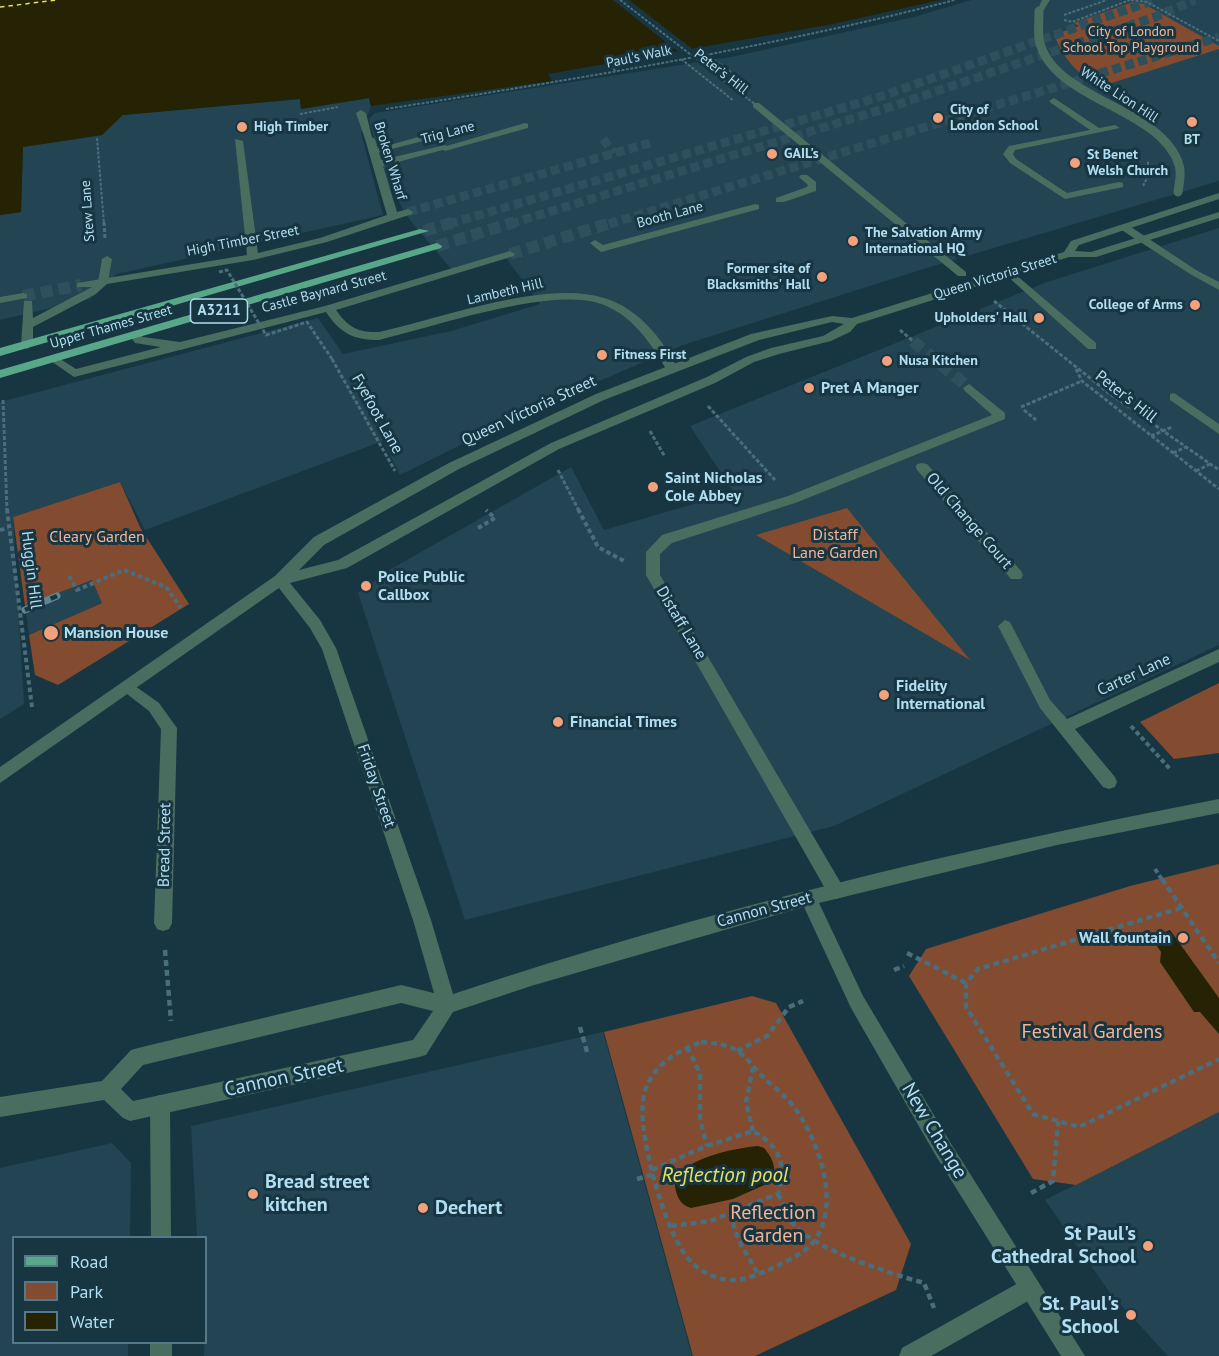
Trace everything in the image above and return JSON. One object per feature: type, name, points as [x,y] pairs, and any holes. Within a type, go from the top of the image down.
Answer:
[{"type":"main road","name":"Upper Thames Street","points":[[0,352],[424,231]]},
{"type":"main road","name":"Upper Thames Street","points":[[0,374],[437,246]]},
{"type":"street","name":"White Lion Hill","points":[[1046,0],[1039,11],[1036,26],[1040,44],[1047,57],[1080,87],[1160,138],[1179,164],[1178,192],[1165,214]]},
{"type":"street","points":[[1054,100],[1097,131]]},
{"type":"street","name":"Peter's Hill","points":[[756,105],[962,274]]},
{"type":"street","name":"Broken Wharf","points":[[361,113],[393,217]]},
{"type":"street","name":"Trig Lane","points":[[377,164],[525,126]]},
{"type":"street","points":[[1114,128],[1012,148],[1008,154],[1013,161],[1065,196],[1119,185]]},
{"type":"street","points":[[373,151],[454,130]]},
{"type":"street","points":[[238,141],[253,257]]},
{"type":"street","points":[[780,200],[812,189],[813,184],[804,177]]},
{"type":"street","name":"Queen Victoria Street","points":[[1068,254],[1075,243],[1219,196]]},
{"type":"street","name":"Booth Lane","points":[[597,249],[755,207]]},
{"type":"street","name":"High Timber Street","points":[[81,285],[253,257],[323,240],[408,212]]},
{"type":"street","name":"Queen Victoria Street","points":[[0,776],[280,580],[319,541],[454,466],[600,397],[755,337],[832,319],[853,322],[1068,254],[1092,255],[1219,215]]},
{"type":"street","points":[[1124,227],[1219,287]]},
{"type":"street","name":"Castle Baynard Street","points":[[54,359],[74,373],[329,308],[510,254]]},
{"type":"street","name":"Stew Lane","points":[[103,282],[107,258]]},
{"type":"street","points":[[1010,272],[1092,346]]},
{"type":"street","points":[[28,325],[92,292],[103,282]]},
{"type":"street","name":"Lambeth Hill","points":[[329,308],[344,330],[351,334],[379,336],[549,297],[585,297],[618,308],[632,318],[664,351],[672,369]]},
{"type":"street","points":[[0,300],[26,300],[27,345]]},
{"type":"street","name":"Queen Victoria Street","points":[[280,580],[342,564],[555,446],[776,350],[810,344],[846,331],[853,322]]},
{"type":"street","points":[[136,336],[139,340],[180,346]]},
{"type":"street","points":[[969,388],[1001,416]]},
{"type":"street","points":[[1174,397],[1219,430]]},
{"type":"street","points":[[1203,417],[1219,414]]},
{"type":"street","name":"Distaff Lane","points":[[836,891],[653,575],[653,552],[667,539],[793,499],[1001,416]]},
{"type":"street","name":"Old Change Court","points":[[922,466],[1016,575]]},
{"type":"street","name":"Friday Street","points":[[280,580],[315,624],[328,648],[422,920],[447,1005]]},
{"type":"street","points":[[1005,626],[1045,704],[1109,782]]},
{"type":"street","name":"Carter Lane","points":[[1065,727],[1219,655]]},
{"type":"street","name":"Bread Street","points":[[128,687],[154,707],[169,728],[163,923]]},
{"type":"street","name":"Cannon Street","points":[[107,1090],[130,1111],[419,1048],[447,1005],[531,977],[807,898],[1085,833],[1219,806]]},
{"type":"street","name":"New Change","points":[[807,898],[857,1002],[943,1149],[1074,1356]]},
{"type":"street","points":[[0,1107],[107,1090],[138,1057],[401,994],[447,1005]]},
{"type":"street","points":[[160,1105],[161,1236]]},
{"type":"street","points":[[910,1356],[1029,1288]]},
{"type":"path","points":[[620,0],[756,105]]},
{"type":"path","name":"Paul's Walk","points":[[361,113],[616,73],[896,15],[956,0]]},
{"type":"path","points":[[1107,0],[1060,18],[1072,22],[1130,0],[1147,2],[1219,41]]},
{"type":"path","name":"Peter's Hill","points":[[707,54],[725,68]]},
{"type":"path","points":[[605,58],[616,73]]},
{"type":"path","name":"Peter's Hill","points":[[680,59],[735,101]]},
{"type":"path","points":[[300,114],[357,104],[361,113]]},
{"type":"path","name":"Stew Lane","points":[[98,138],[107,258]]},
{"type":"path","points":[[1145,182],[1149,172]]},
{"type":"path","name":"Fyefoot Lane","points":[[219,272],[226,270],[266,335],[307,322],[332,359],[400,480]]},
{"type":"path","name":"Peter's Hill","points":[[994,301],[1025,323],[1076,368],[1082,381],[1219,489]]},
{"type":"path","points":[[897,327],[913,341]]},
{"type":"path","points":[[1076,368],[1219,470]]},
{"type":"path","points":[[1001,416],[1082,381]]},
{"type":"path","name":"Huggin Hill","points":[[3,400],[8,528],[32,707]]},
{"type":"path","points":[[709,407],[780,485]]},
{"type":"path","points":[[1124,414],[1134,410]]},
{"type":"path","points":[[1151,436],[1164,430]]},
{"type":"path","points":[[652,434],[665,457]]},
{"type":"path","points":[[1173,453],[1186,447]]},
{"type":"path","points":[[1196,471],[1210,464]]},
{"type":"path","points":[[558,469],[598,547],[627,562]]},
{"type":"path","points":[[478,528],[495,518],[490,514]]},
{"type":"path","points":[[0,530],[8,528]]},
{"type":"path","points":[[69,576],[76,590],[124,570],[134,572],[166,587],[181,608]]},
{"type":"path","points":[[1112,705],[1170,770]]},
{"type":"path","points":[[1155,869],[1219,963]]},
{"type":"path","points":[[1181,908],[978,969],[966,983],[966,1007],[1033,1114],[1079,1127],[1219,1059]]},
{"type":"path","points":[[163,923],[171,1021]]},
{"type":"path","points":[[907,953],[966,983]]},
{"type":"path","points":[[894,970],[904,966]]},
{"type":"path","points":[[737,1051],[767,1036],[789,1007],[802,1001]]},
{"type":"path","points":[[580,1027],[587,1052]]},
{"type":"path","points":[[701,1042],[720,1044],[737,1051],[796,1110],[814,1144],[824,1176],[827,1218],[816,1240],[779,1265],[738,1281],[718,1279],[691,1262],[676,1239],[652,1172],[642,1104],[647,1087],[660,1064],[687,1047],[701,1042]]},
{"type":"path","points":[[687,1047],[700,1073],[700,1119],[707,1146]]},
{"type":"path","points":[[753,1066],[746,1102],[753,1131]]},
{"type":"path","points":[[1031,1193],[1053,1181],[1058,1121]]},
{"type":"path","points":[[637,1179],[707,1146],[753,1131],[772,1140],[782,1157],[784,1175],[778,1194],[795,1226],[816,1240],[900,1277],[924,1283],[946,1337]]},
{"type":"path","points":[[671,1226],[710,1221],[778,1194]]},
{"type":"path","points":[[730,1214],[738,1239],[758,1274]]},
{"type":"shaded area","points":[[971,0],[1219,0],[1219,181],[930,267],[683,345],[523,414],[400,475],[383,441],[145,530],[120,482],[13,517],[24,704],[0,719],[0,402],[318,318],[343,354],[451,331],[540,304],[503,254],[452,270],[409,219],[384,177],[369,119],[375,113],[731,57],[914,17]]},
{"type":"shaded area","points":[[369,98],[371,106],[361,133],[383,215],[117,274],[90,299],[0,320],[0,215],[21,212],[23,147],[102,135],[122,115],[300,99],[301,109]]},
{"type":"shaded area","points":[[1219,228],[1219,645],[834,826],[465,920],[358,593],[391,569],[571,467],[604,530],[728,494],[733,491],[690,426],[1047,282]]},
{"type":"shaded area","points":[[92,580],[102,603],[29,635],[25,606]]},
{"type":"shaded area","name":"Dechert","points":[[603,1032],[692,1356],[204,1356],[204,1344],[207,1344],[207,1236],[197,1236],[191,1126]]},
{"type":"shaded area","name":"St Paul's Cathedral School","points":[[1219,1112],[1219,1356],[1168,1356],[1110,1293],[1045,1200]]},
{"type":"shaded area","points":[[112,1143],[131,1163],[130,1236],[12,1236],[12,1344],[128,1344],[128,1356],[0,1356],[0,1168]]},
{"type":"green space","name":"City of London School Top Playground","points":[[1133,2],[1144,4],[1219,46],[1219,49],[1099,87],[1072,65],[1054,35],[1079,26],[1074,23]]},
{"type":"green space","name":"Cleary Garden","points":[[120,482],[140,527],[189,604],[58,685],[35,675],[29,635],[102,603],[92,580],[25,606],[13,517]]},
{"type":"green space","name":"Distaff Lane Garden","points":[[847,508],[970,660],[756,535]]},
{"type":"green space","points":[[1219,683],[1219,753],[1174,759],[1140,722]]},
{"type":"green space","name":"Festival Gardens","points":[[1219,864],[1219,1112],[1076,1185],[1033,1179],[909,976],[926,949],[1130,886]]},
{"type":"green space","name":"Reflection Garden","points":[[752,996],[776,1003],[911,1244],[896,1290],[755,1356],[693,1356],[604,1032]]},
{"type":"water","points":[[0,0],[940,0],[833,24],[548,74],[552,81],[371,106],[369,98],[301,109],[300,99],[123,115],[102,135],[23,147],[21,212],[0,215]]},
{"type":"water","name":"Wall fountain","points":[[1170,930],[1219,998],[1219,1034],[1200,1012],[1194,1012],[1160,962],[1161,952],[1151,937]]},
{"type":"water","name":"Reflection pool","points":[[758,1146],[764,1148],[772,1160],[774,1173],[771,1182],[733,1199],[691,1208],[682,1203],[676,1191],[675,1176],[684,1169],[714,1155]]},
{"type":"pier","points":[[613,0],[629,0],[695,51],[681,54]]},
{"type":"ferry route","points":[[0,7],[57,0]]},
{"type":"tunnel","points":[[449,224],[876,98],[1154,0]]},
{"type":"tunnel","points":[[510,224],[890,107],[1155,17],[1195,0]]},
{"type":"tunnel","points":[[609,224],[1219,37]]},
{"type":"tunnel","points":[[603,139],[614,153]]},
{"type":"tunnel","points":[[408,212],[650,143]]},
{"type":"tunnel","points":[[424,231],[454,222]]},
{"type":"tunnel","points":[[437,246],[515,222]]},
{"type":"tunnel","points":[[510,254],[614,222]]},
{"type":"tunnel","points":[[23,296],[81,285]]},
{"type":"tunnel","points":[[913,341],[969,388]]},
{"type":"railway","points":[[25,610],[57,596]]},
{"type":"place","name":"City of London School","points":[[938,118]]},
{"type":"place","name":"BT","points":[[1192,122]]},
{"type":"place","name":"High Timber","points":[[242,127]]},
{"type":"place","name":"GAIL's","points":[[772,154]]},
{"type":"place","name":"St Benet Welsh Church","points":[[1075,163]]},
{"type":"place","name":"The Salvation Army International HQ","points":[[853,241]]},
{"type":"place","name":"Former site of Blacksmiths' Hall","points":[[822,277]]},
{"type":"place","name":"College of Arms","points":[[1195,305]]},
{"type":"place","name":"Upholders' Hall","points":[[1039,318]]},
{"type":"place","name":"Fitness First","points":[[602,355]]},
{"type":"place","name":"Nusa Kitchen","points":[[887,361]]},
{"type":"place","name":"Pret A Manger","points":[[809,388]]},
{"type":"place","name":"Saint Nicholas Cole Abbey","points":[[653,487]]},
{"type":"place","name":"Police Public Callbox","points":[[366,586]]},
{"type":"place","name":"Mansion House","points":[[51,633]]},
{"type":"place","name":"Fidelity International","points":[[884,695]]},
{"type":"place","name":"Financial Times","points":[[558,722]]},
{"type":"place","name":"Wall fountain","points":[[1183,938]]},
{"type":"place","name":"Bread street kitchen","points":[[253,1194]]},
{"type":"place","name":"Dechert","points":[[423,1208]]},
{"type":"place","name":"St Paul's Cathedral School","points":[[1148,1246]]},
{"type":"place","name":"St. Paul's School","points":[[1131,1315]]}]
